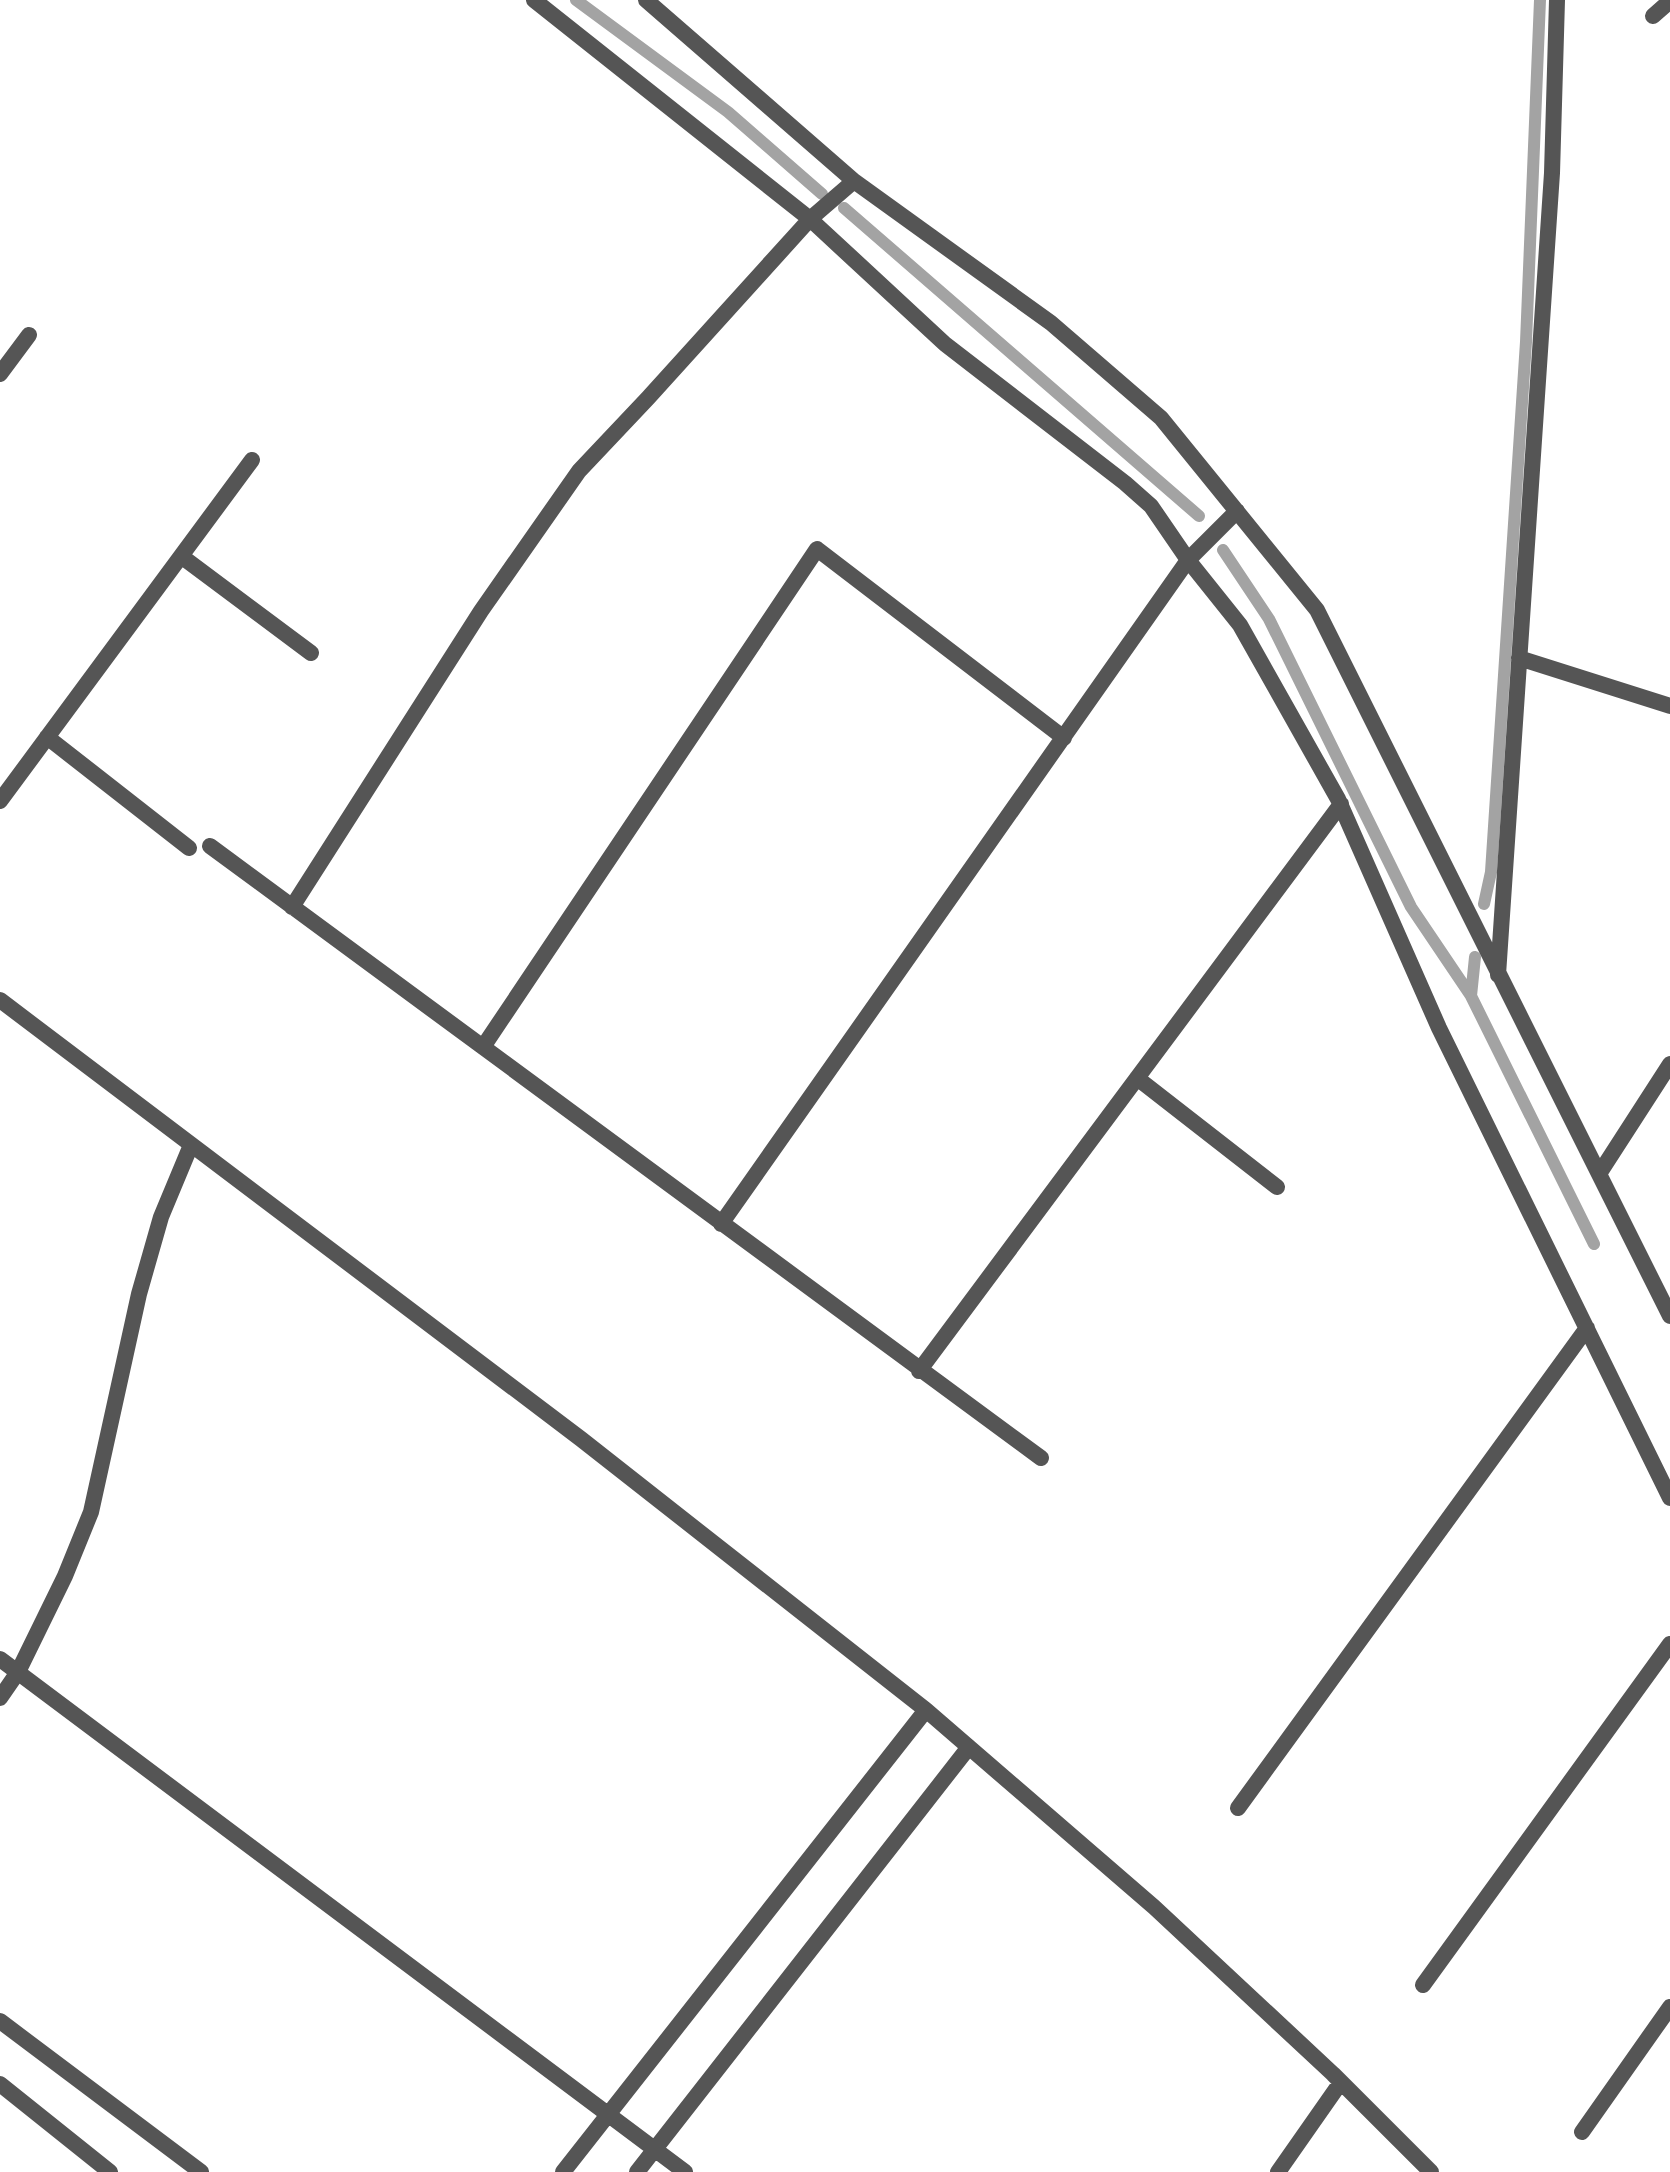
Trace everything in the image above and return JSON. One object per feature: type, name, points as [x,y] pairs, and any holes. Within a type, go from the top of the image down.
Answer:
[{"type":"street","points":[[534,0],[810,219],[945,344],[1151,506],[1188,560],[1240,625],[1341,804],[1439,1028],[1670,1498]]},
{"type":"street","points":[[646,0],[854,181],[1051,323],[1161,418],[1317,610],[1670,1316]]},
{"type":"street","points":[[1498,976],[1552,173],[1557,0]]},
{"type":"street","points":[[1653,16],[1670,1]]},
{"type":"street","points":[[292,907],[481,611],[579,471],[810,219],[854,181]]},
{"type":"street","points":[[0,374],[29,335]]},
{"type":"street","points":[[0,801],[252,460]]},
{"type":"street","points":[[721,1224],[1188,560],[1237,511]]},
{"type":"street","points":[[483,1047],[817,549],[1064,738]]},
{"type":"street","points":[[181,556],[311,653]]},
{"type":"street","points":[[1519,658],[1670,706]]},
{"type":"street","points":[[47,737],[189,848]]},
{"type":"street","points":[[919,1371],[1341,804]]},
{"type":"street","points":[[210,846],[1041,1458]]},
{"type":"street","points":[[0,1000],[581,1439],[926,1710],[1154,1907],[1341,2082],[1431,2172]]},
{"type":"street","points":[[1599,1174],[1670,1064]]},
{"type":"street","points":[[1137,1078],[1277,1187]]},
{"type":"street","points":[[0,1698],[18,1672],[65,1576],[91,1512],[139,1294],[161,1217],[191,1145]]},
{"type":"street","points":[[1238,1808],[1587,1328]]},
{"type":"street","points":[[1423,1985],[1670,1644]]},
{"type":"street","points":[[0,1659],[685,2172]]},
{"type":"street","points":[[563,2172],[926,1710]]},
{"type":"street","points":[[637,2172],[969,1747]]},
{"type":"street","points":[[1582,2132],[1670,2007]]},
{"type":"street","points":[[0,2021],[201,2172]]},
{"type":"street","points":[[1278,2172],[1341,2082]]},
{"type":"street","points":[[0,2084],[110,2172]]},
{"type":"waterway","points":[[576,0],[728,112],[822,194]]},
{"type":"waterway","points":[[1484,904],[1491,872],[1526,342],[1540,0]]},
{"type":"waterway","points":[[844,208],[1199,516]]},
{"type":"waterway","points":[[1223,550],[1269,619],[1411,907],[1471,996],[1594,1244]]},
{"type":"waterway","points":[[1471,996],[1475,957]]}]
